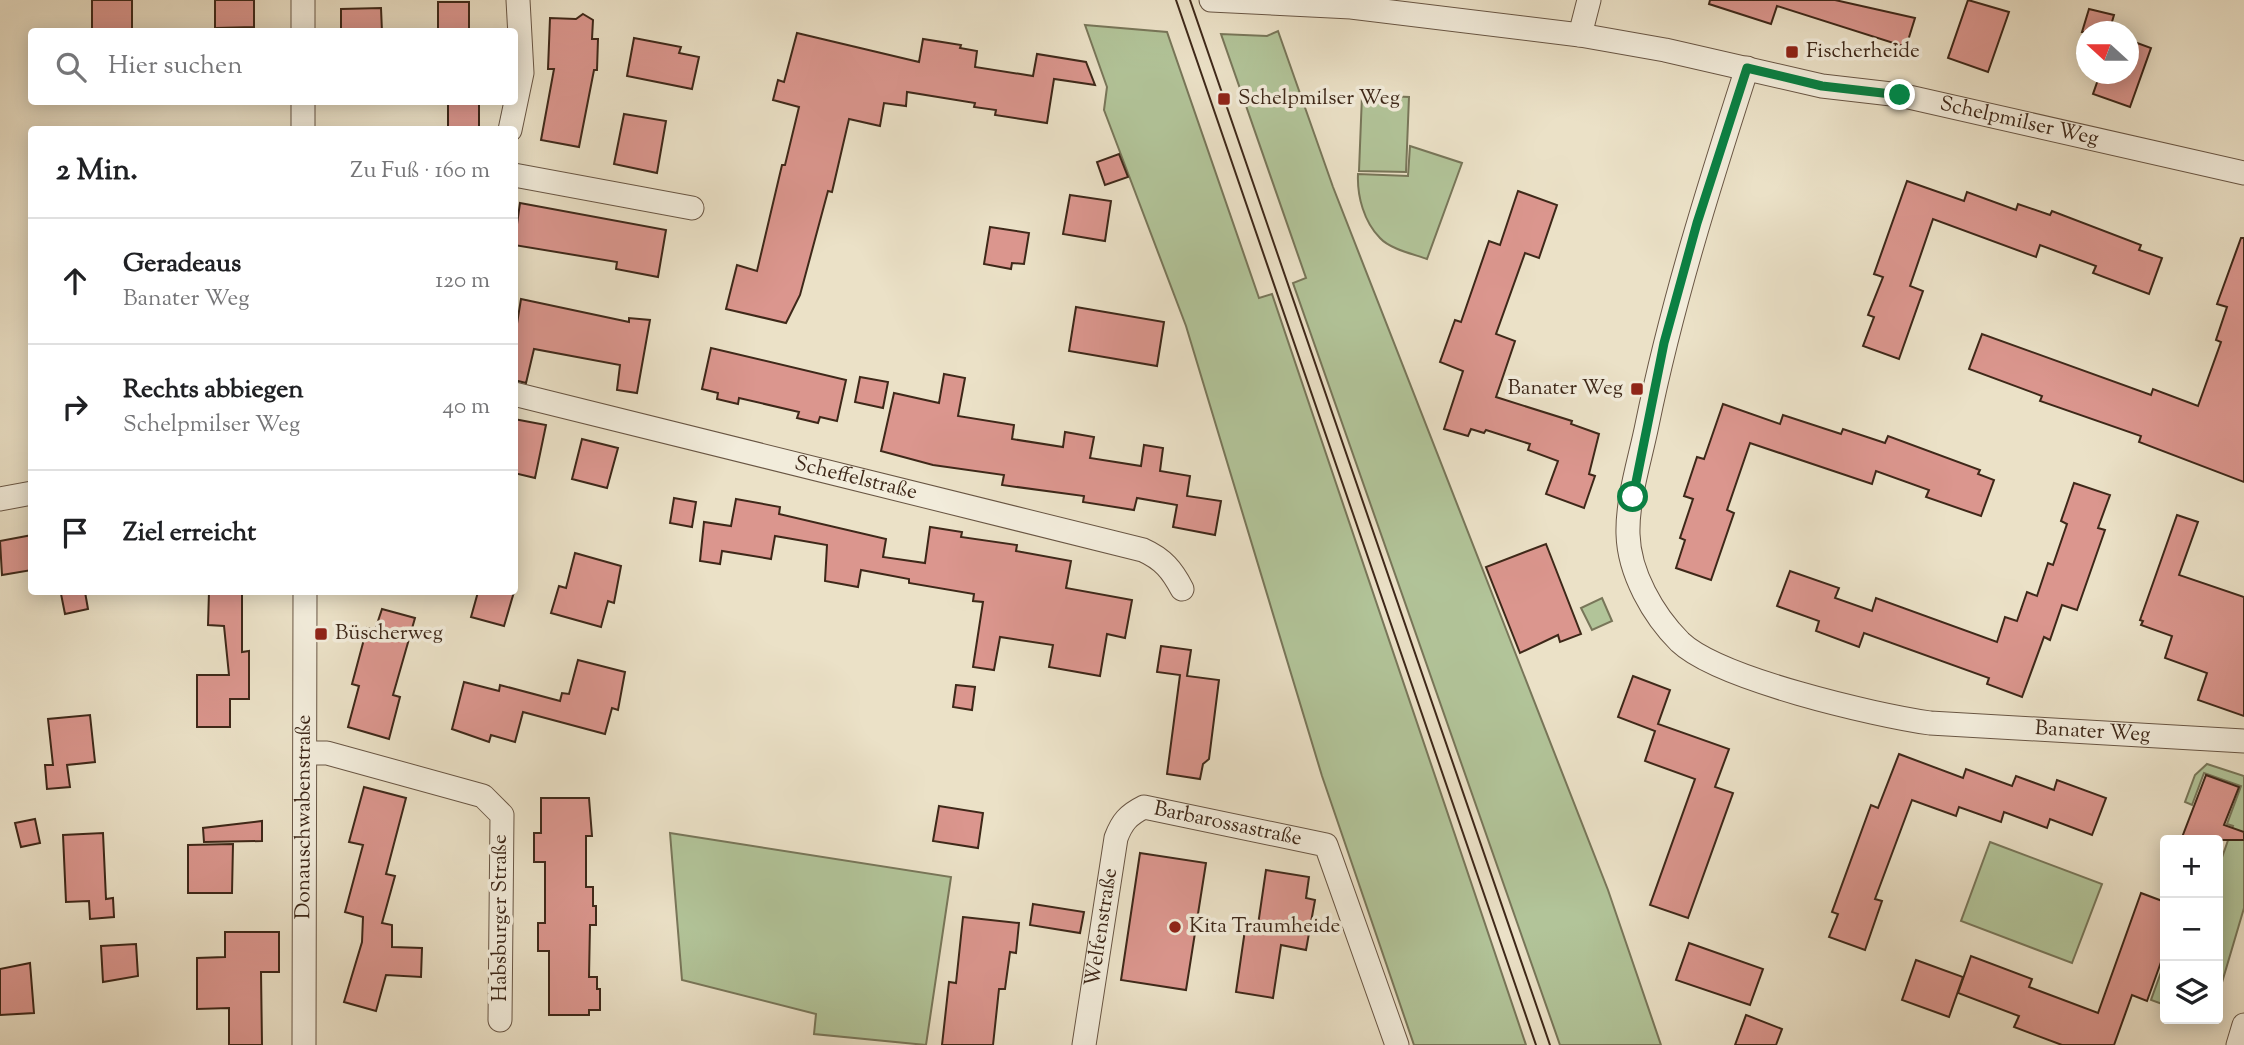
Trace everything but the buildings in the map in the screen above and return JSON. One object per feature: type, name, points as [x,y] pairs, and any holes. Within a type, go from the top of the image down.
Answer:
[{"type":"street","points":[[303,0],[303,28]]},
{"type":"street","points":[[518,0],[522,73],[518,92]]},
{"type":"street","name":"Schelpmilser Weg","points":[[1211,0],[1432,15],[1580,35],[1747,68],[1822,86],[1900,95],[2244,173]]},
{"type":"street","points":[[1580,35],[1589,0]]},
{"type":"street","name":"Banater Weg","points":[[1747,68],[1697,223],[1664,343],[1630,512],[1631,558],[1639,581],[1662,621],[1681,643],[1723,667],[1899,718],[1930,723],[2244,741]]},
{"type":"street","points":[[303,105],[303,126]]},
{"type":"street","points":[[511,126],[515,105]]},
{"type":"street","points":[[518,176],[692,208]]},
{"type":"street","name":"Scheffelstraße","points":[[518,395],[1143,550],[1158,557],[1171,569],[1182,589]]},
{"type":"street","points":[[0,499],[28,494]]},
{"type":"street","name":"Donauschwabenstraße","points":[[304,1045],[307,753],[305,595]]},
{"type":"street","name":"Habsburger Straße","points":[[307,753],[327,753],[483,796],[502,815],[500,1020]]},
{"type":"street","name":"Barbarossastraße","points":[[1130,814],[1144,807],[1159,808],[1326,845],[1397,1045]]},
{"type":"street","name":"Welfenstraße","points":[[1084,1045],[1116,838],[1121,824],[1130,814]]},
{"type":"street","points":[[2238,1045],[2244,1026]]},
{"type":"green space","points":[[1085,25],[1167,32],[1259,298],[1272,294],[1526,1045],[1414,1045],[1322,776],[1186,326],[1104,110],[1107,87]]},
{"type":"green space","points":[[1278,31],[1333,187],[1608,890],[1661,1045],[1560,1045],[1293,283],[1306,278],[1221,34],[1267,36]]},
{"type":"green space","points":[[1362,95],[1409,97],[1406,172],[1359,171]]},
{"type":"green space","points":[[1410,146],[1462,163],[1427,259],[1384,242],[1374,232],[1366,217],[1359,191],[1358,174],[1408,176]]},
{"type":"green space","points":[[1602,598],[1612,621],[1592,630],[1581,608]]},
{"type":"green space","points":[[2207,764],[2244,776],[2244,908],[2223,979],[2223,855],[2233,826],[2227,824],[2241,786],[2204,773],[2192,805],[2185,802],[2195,775]]},
{"type":"green space","points":[[670,833],[951,877],[926,1045],[814,1034],[816,1014],[682,980]]},
{"type":"green space","points":[[1990,842],[2102,884],[2072,963],[1961,921]]},
{"type":"green space","points":[[2160,975],[2160,1003],[2151,1000]]},
{"type":"tram line","points":[[1176,0],[1536,1045]]},
{"type":"tram line","points":[[1190,0],[1550,1045]]},
{"type":"place","name":"Fischerheide","points":[[1792,52]]},
{"type":"place","name":"Schelpmilser Weg","points":[[1224,99]]},
{"type":"place","name":"Banater Weg","points":[[1637,389]]},
{"type":"place","name":"Büscherweg","points":[[321,634]]},
{"type":"place","name":"Kita Traumheide","points":[[1175,927]]},
{"type":"route","points":[[1633,497],[1664,343],[1697,223],[1747,68],[1805,83],[1900,95]]}]
